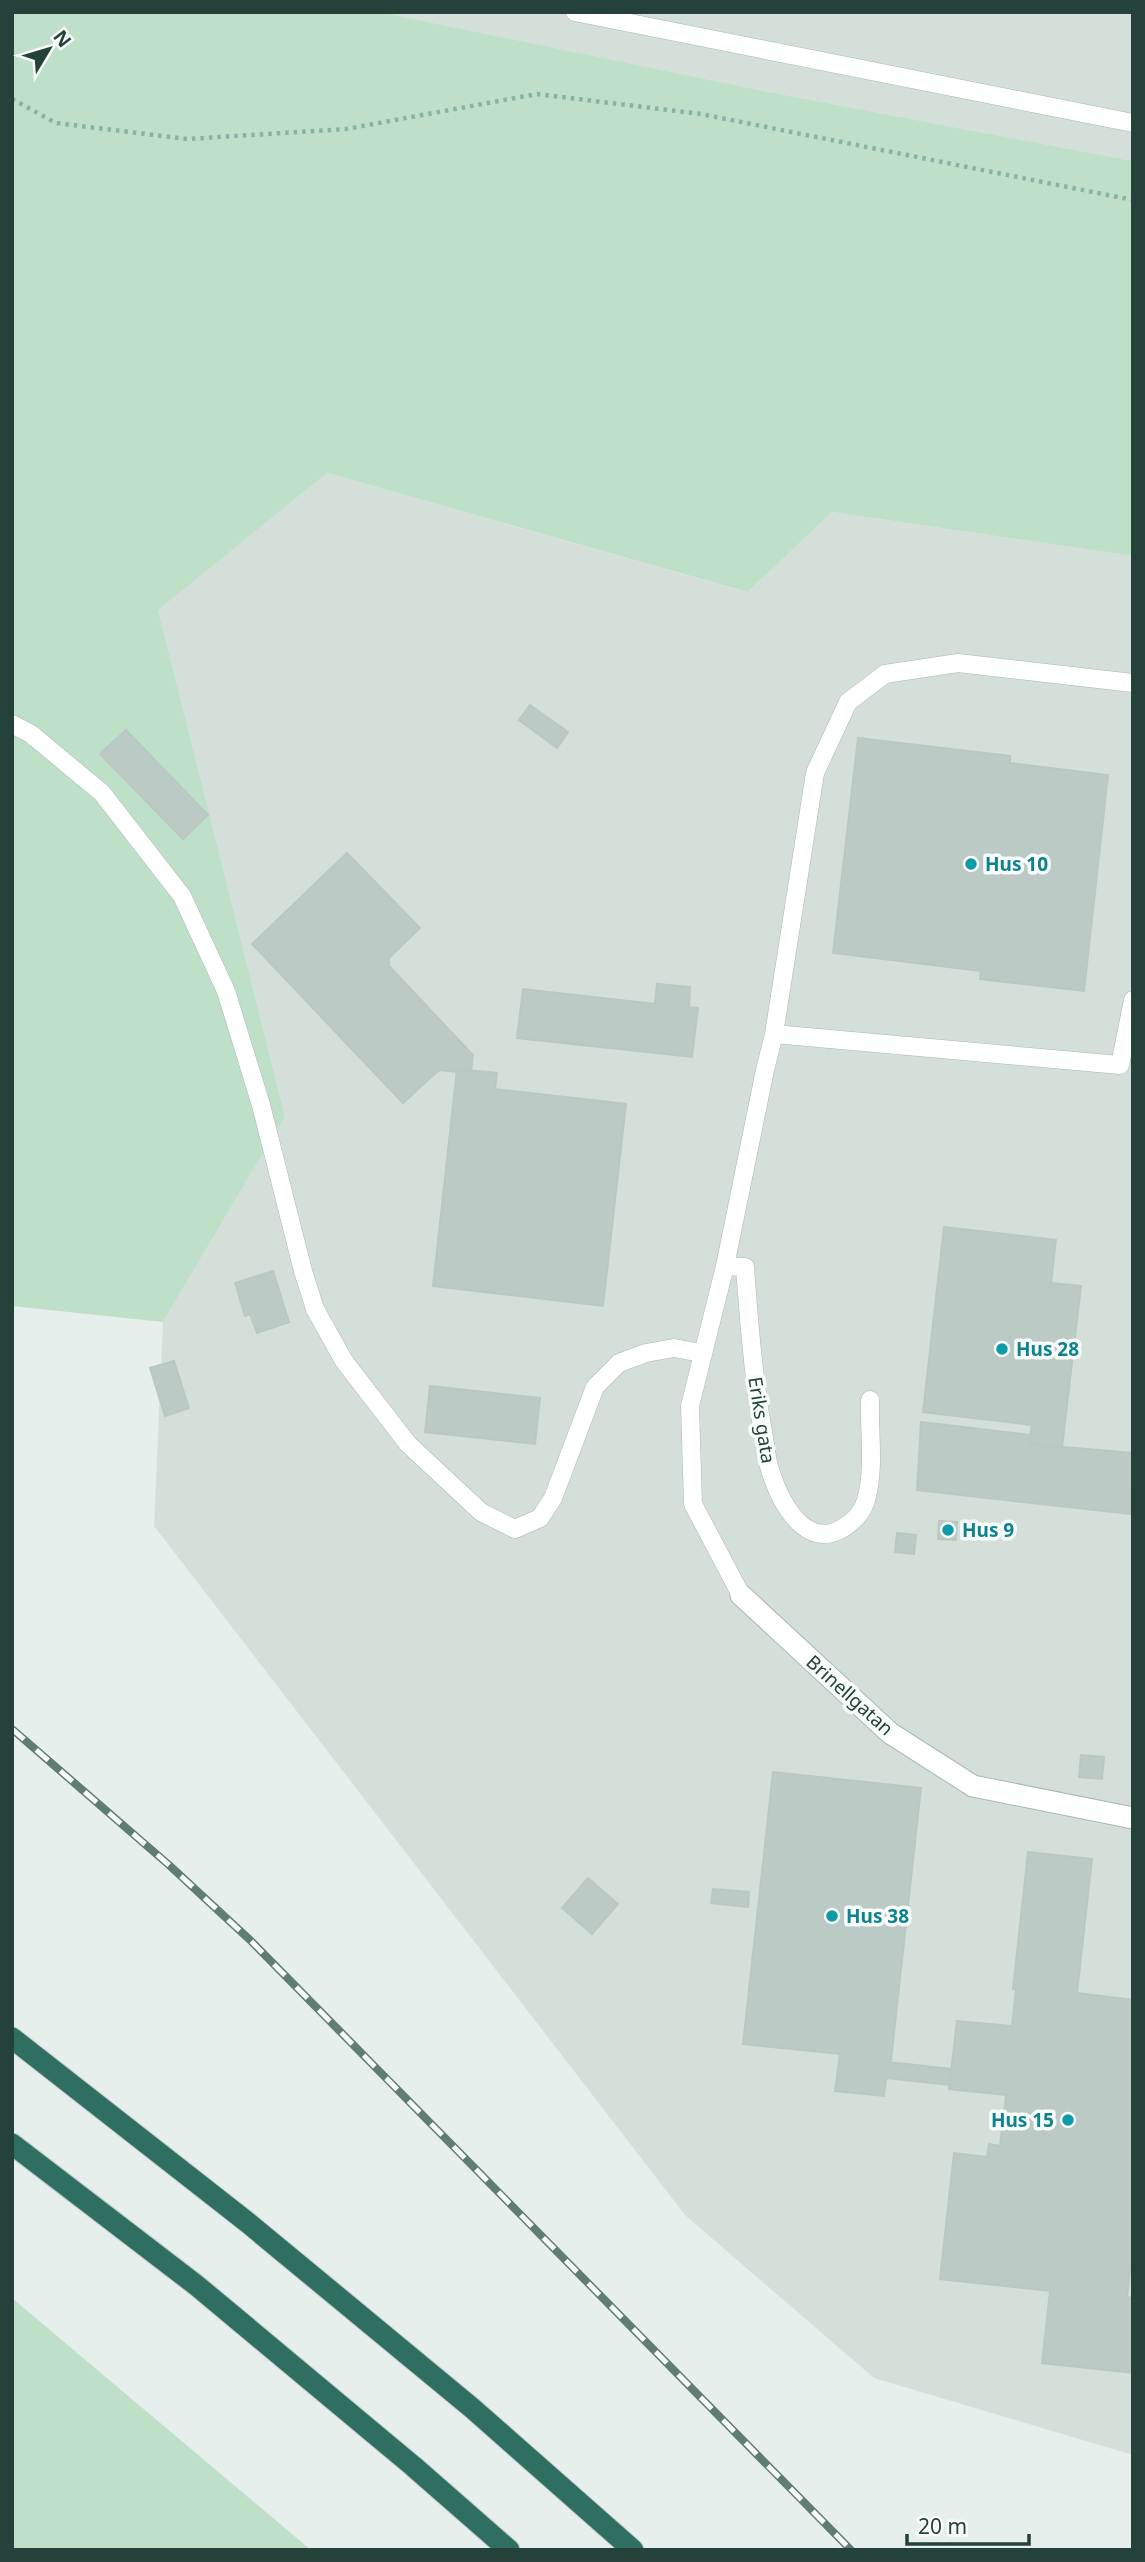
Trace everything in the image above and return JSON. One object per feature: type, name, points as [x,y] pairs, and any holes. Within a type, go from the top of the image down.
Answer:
[{"type":"highway","points":[[12,2038],[247,2222],[472,2408],[632,2550]]},
{"type":"highway","points":[[12,2144],[196,2285],[509,2550]]},
{"type":"street","name":"Brinellgatan","points":[[741,1595],[890,1733],[973,1786],[1133,1818]]},
{"type":"lane","points":[[575,12],[1133,123]]},
{"type":"lane","points":[[741,1595],[693,1504],[690,1406],[701,1353],[725,1266],[774,1034],[815,773],[848,702],[885,674],[958,663],[1133,683]]},
{"type":"lane","points":[[12,724],[32,734],[102,793],[182,896],[226,991],[261,1105],[303,1271],[316,1309],[344,1361],[408,1444],[481,1512],[514,1529],[540,1518],[553,1498],[595,1387],[619,1363],[646,1353],[674,1348],[701,1353]]},
{"type":"lane","points":[[774,1034],[1120,1065],[1133,1000]]},
{"type":"lane","name":"Eriks gata","points":[[725,1266],[745,1267],[754,1379],[771,1473],[786,1506],[799,1524],[816,1535],[837,1532],[853,1522],[866,1503],[872,1469],[870,1400]]},
{"type":"path","points":[[12,99],[56,123],[187,139],[346,129],[537,94],[701,114],[1133,200]]},
{"type":"shaded area","points":[[380,12],[1133,12],[1133,161],[764,91]]},
{"type":"shaded area","points":[[327,473],[746,592],[832,512],[1133,556],[1133,2455],[874,2378],[685,2215],[154,1526],[163,1322],[285,1116],[157,610]]},
{"type":"green space","points":[[12,12],[380,12],[764,91],[1133,161],[1133,556],[832,512],[747,592],[327,473],[158,610],[285,1116],[163,1322],[12,1306]]},
{"type":"green space","points":[[12,2298],[311,2550],[12,2550]]},
{"type":"building","points":[[530,705],[568,732],[557,748],[519,720]]},
{"type":"building","points":[[126,730],[208,815],[183,839],[100,754]]},
{"type":"building","name":"Hus 10","points":[[858,738],[1010,756],[1010,763],[1108,775],[1084,991],[980,979],[981,971],[833,953]]},
{"type":"building","points":[[347,853],[420,928],[389,958],[389,966],[473,1055],[471,1071],[439,1070],[403,1103],[252,944]]},
{"type":"building","points":[[657,984],[690,987],[689,1007],[698,1008],[692,1057],[517,1038],[523,989],[655,1004]]},
{"type":"building","points":[[457,1069],[497,1073],[495,1089],[626,1104],[603,1306],[433,1286]]},
{"type":"building","name":"Hus 28","points":[[944,1227],[1056,1240],[1051,1283],[1081,1286],[1062,1448],[1029,1444],[1032,1425],[923,1412]]},
{"type":"building","points":[[273,1271],[289,1322],[257,1333],[250,1314],[245,1316],[235,1283]]},
{"type":"building","points":[[174,1361],[189,1408],[165,1416],[150,1368]]},
{"type":"building","points":[[430,1386],[540,1398],[535,1444],[425,1432]]},
{"type":"building","points":[[921,1422],[1031,1435],[1029,1444],[1133,1453],[1130,1514],[917,1490]]},
{"type":"building","name":"Hus 9","points":[[939,1521],[957,1522],[956,1540],[938,1539]]},
{"type":"building","points":[[897,1533],[916,1535],[914,1554],[895,1552]]},
{"type":"building","points":[[1081,1755],[1104,1757],[1102,1779],[1079,1777]]},
{"type":"building","name":"Hus 38","points":[[773,1772],[921,1788],[891,2060],[888,2062],[951,2069],[949,2085],[886,2078],[884,2096],[835,2091],[840,2054],[743,2044]]},
{"type":"building","name":"Hus 15","points":[[1028,1852],[1092,1859],[1077,1993],[1133,2000],[1133,2245],[1127,2297],[1133,2298],[1133,2373],[1042,2363],[1050,2291],[940,2279],[954,2153],[987,2157],[989,2144],[1000,2146],[1006,2095],[949,2089],[957,2021],[1012,2026],[1016,1989],[1013,1989]]},
{"type":"building","points":[[588,1878],[618,1904],[592,1934],[562,1908]]},
{"type":"building","points":[[713,1889],[749,1892],[748,1907],[711,1903]]},
{"type":"railway","points":[[12,1729],[169,1865],[250,1940],[851,2550]]},
{"type":"place","name":"Hus 10","points":[[971,864]]},
{"type":"place","name":"Hus 28","points":[[1002,1349]]},
{"type":"place","name":"Hus 9","points":[[948,1530]]},
{"type":"place","name":"Hus 38","points":[[832,1916]]},
{"type":"place","name":"Hus 15","points":[[1068,2120]]}]
